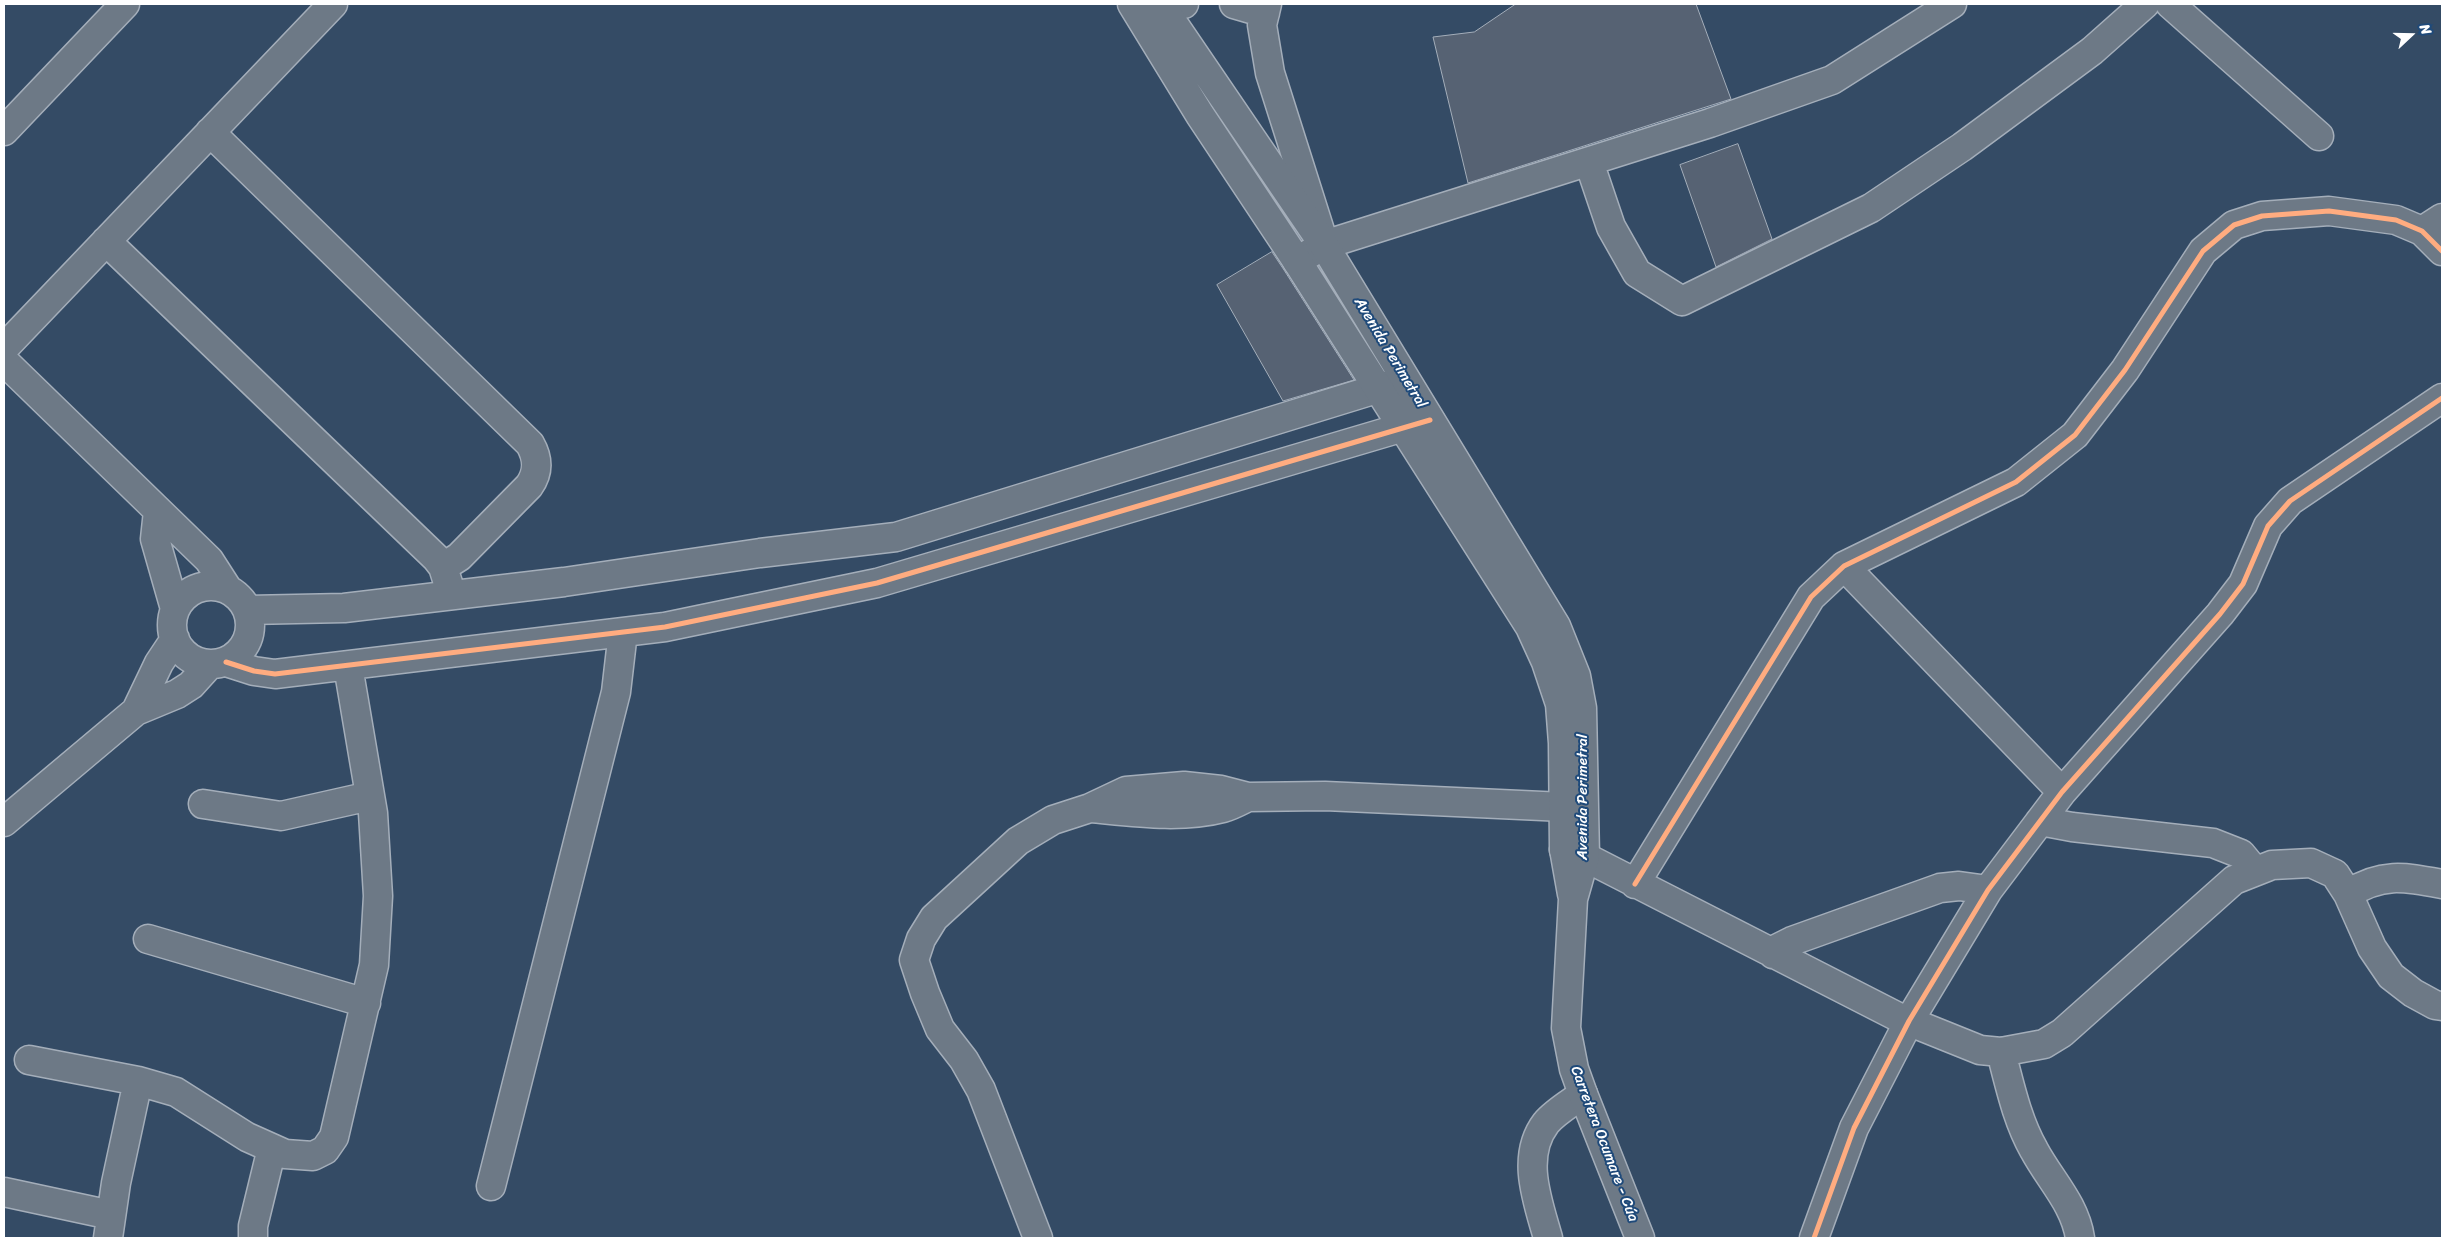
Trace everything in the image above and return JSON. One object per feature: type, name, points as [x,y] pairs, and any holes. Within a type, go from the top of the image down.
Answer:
[{"type":"street","points":[[4,131],[125,4]]},
{"type":"street","points":[[4,348],[333,4]]},
{"type":"street","name":"Avenida Perimetral","points":[[1132,4],[1200,115],[1297,261],[1376,388],[1530,627],[1546,662],[1560,704],[1564,743],[1564,808],[1575,853]]},
{"type":"street","points":[[1234,4],[1266,8],[1262,25],[1270,73],[1324,245]]},
{"type":"street","points":[[1297,261],[1324,245],[1710,124],[1832,80],[1952,4]]},
{"type":"street","points":[[1589,162],[1611,227],[1637,273],[1682,301],[1871,208],[1962,147],[2092,51],[2145,4]]},
{"type":"street","points":[[2170,4],[2319,136]]},
{"type":"street","name":"Avenida Perimetral","points":[[1169,5],[1324,245],[1556,626],[1568,651],[1576,676],[1582,708],[1573,899]]},
{"type":"street","points":[[210,132],[534,450],[536,472],[530,486],[459,557],[442,567]]},
{"type":"street","points":[[1635,884],[1811,597],[1844,566],[2016,482],[2075,435],[2125,370],[2203,251],[2234,225],[2262,216],[2329,211],[2432,224],[2442,251]]},
{"type":"street","points":[[106,241],[436,558],[442,567],[451,596]]},
{"type":"street","points":[[4,361],[209,560],[227,588],[239,597],[248,610],[251,625],[247,640],[238,653],[218,663],[177,694],[136,711],[4,822]]},
{"type":"street","points":[[248,610],[344,608],[451,596],[896,537],[1405,380]]},
{"type":"street","points":[[1814,1238],[1854,1128],[1909,1021],[1988,890],[2062,792],[2220,614],[2243,584],[2268,526],[2290,501],[2442,398]]},
{"type":"street","points":[[227,588],[212,585],[196,588],[184,596],[175,609],[172,624],[175,639],[183,652],[196,661],[218,663],[275,674],[665,627],[878,583],[1430,420]]},
{"type":"street","points":[[158,511],[156,539],[175,609]]},
{"type":"street","points":[[1844,566],[2062,792]]},
{"type":"street","points":[[491,1186],[616,692],[623,632]]},
{"type":"street","points":[[136,711],[159,663],[175,639]]},
{"type":"street","points":[[29,1060],[138,1081],[176,1092],[247,1137],[285,1154],[307,1157],[319,1154],[330,1144],[334,1137],[374,965],[378,896],[370,796],[348,666]]},
{"type":"street","points":[[203,804],[281,816],[370,796]]},
{"type":"street","points":[[1038,1238],[981,1090],[964,1060],[940,1029],[924,992],[914,960],[921,939],[934,918],[1003,853],[1034,830],[1053,820],[1090,808],[1157,813],[1190,812],[1223,808],[1248,797],[1326,796],[1564,808]]},
{"type":"street","points":[[2040,821],[2072,828],[2213,843],[2241,854],[2255,871]]},
{"type":"street","points":[[1575,853],[1909,1021],[1980,1050],[2001,1052],[2044,1044],[2062,1032],[2234,880],[2272,865],[2311,863],[2335,874],[2348,894],[2372,948],[2391,976],[2413,993],[2442,1006]]},
{"type":"street","points":[[2348,894],[2371,881],[2402,876],[2442,884]]},
{"type":"street","points":[[1774,954],[1778,948],[1792,941],[1940,888],[1959,886],[1988,890]]},
{"type":"street","name":"Carretera Ocumare - Cúa","points":[[1573,899],[1566,1028],[1574,1069],[1640,1238]]},
{"type":"street","points":[[148,939],[366,1003]]},
{"type":"street","points":[[2001,1052],[2016,1109],[2034,1150],[2069,1204],[2080,1238]]},
{"type":"street","points":[[4,1192],[110,1227],[138,1081]]},
{"type":"street","points":[[1548,1238],[1535,1187],[1532,1160],[1536,1140],[1547,1122],[1583,1094]]},
{"type":"street","points":[[253,1238],[253,1226],[272,1148]]},
{"type":"building","points":[[1516,4],[1696,4],[1731,99],[1468,183],[1433,37],[1474,32]]},
{"type":"building","points":[[1738,144],[1772,239],[1716,267],[1680,165]]},
{"type":"building","points":[[1272,252],[1354,380],[1283,401],[1217,285]]},
{"type":"cycle path","points":[[1635,884],[1811,597],[1844,566],[2016,482],[2075,435],[2125,370],[2203,251],[2234,225],[2262,216],[2329,211],[2396,220],[2422,231],[2442,251]]},
{"type":"cycle path","points":[[1814,1238],[1854,1128],[1909,1021],[1988,890],[2062,792],[2220,614],[2243,584],[2268,526],[2290,501],[2442,398]]},
{"type":"cycle path","points":[[226,662],[254,671],[275,674],[665,627],[877,583],[1430,420]]}]
